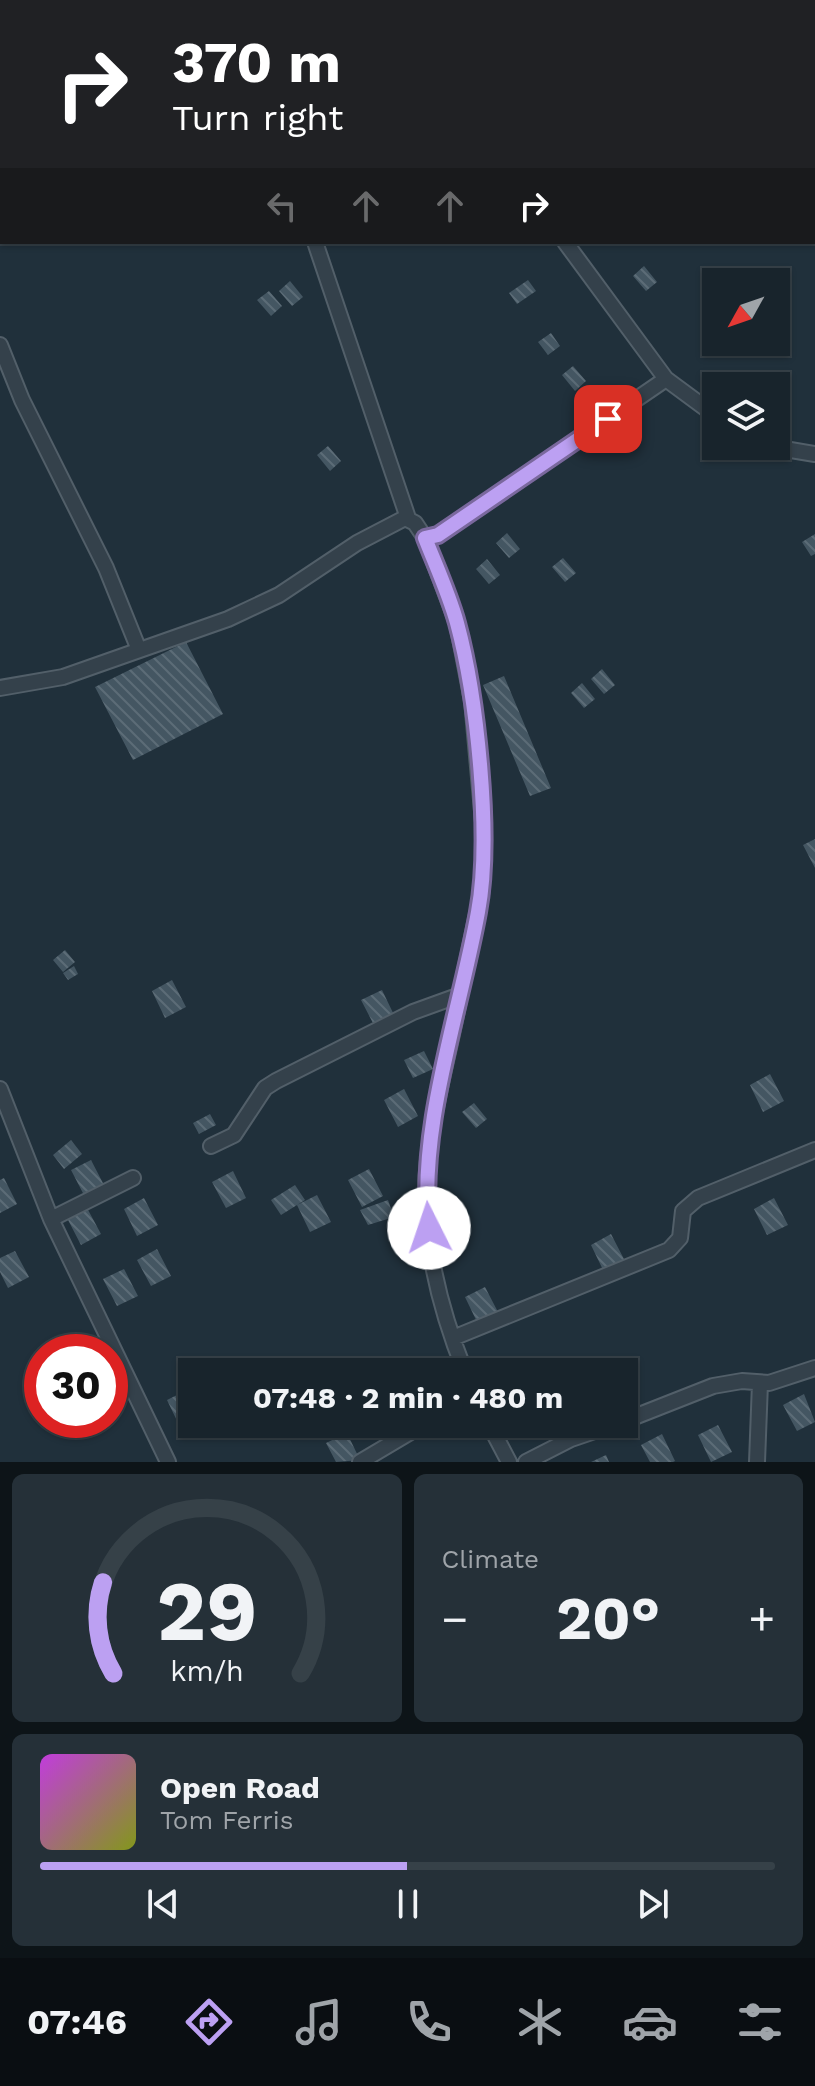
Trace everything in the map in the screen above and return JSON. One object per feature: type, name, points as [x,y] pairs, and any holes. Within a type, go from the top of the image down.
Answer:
[{"type":"street","points":[[316,244],[408,518],[425,538],[457,623],[472,701],[484,833],[482,890],[438,1096],[426,1201],[439,1297],[460,1358]]},
{"type":"street","points":[[566,244],[666,379],[702,406]]},
{"type":"street","points":[[0,345],[22,400],[100,554],[139,650]]},
{"type":"street","points":[[425,538],[438,535],[666,379]]},
{"type":"street","points":[[790,450],[815,454]]},
{"type":"street","points":[[0,688],[63,677],[228,619],[279,595],[357,543],[408,518]]},
{"type":"street","points":[[211,1146],[234,1135],[265,1088],[276,1081],[413,1012],[460,995]]},
{"type":"street","points":[[0,1089],[51,1219],[168,1462]]},
{"type":"street","points":[[453,1338],[669,1250],[680,1238],[683,1211],[698,1198],[815,1150]]},
{"type":"street","points":[[51,1219],[133,1178]]},
{"type":"street","points":[[638,1415],[713,1386],[742,1381],[760,1383],[815,1368]]},
{"type":"street","points":[[757,1462],[760,1383]]},
{"type":"street","points":[[360,1462],[400,1438]]},
{"type":"street","points":[[496,1438],[509,1462]]},
{"type":"street","points":[[526,1462],[574,1438]]},
{"type":"building","points":[[644,266],[657,282],[646,291],[633,276]]},
{"type":"building","points":[[528,280],[536,291],[517,304],[509,293]]},
{"type":"building","points":[[290,281],[303,297],[292,306],[279,291]]},
{"type":"building","points":[[269,291],[282,306],[271,316],[257,300]]},
{"type":"building","points":[[551,333],[560,346],[548,355],[538,342]]},
{"type":"building","points":[[573,366],[586,381],[575,391],[562,375]]},
{"type":"building","points":[[328,446],[341,461],[330,471],[317,455]]},
{"type":"building","points":[[507,533],[520,549],[509,558],[496,543]]},
{"type":"building","points":[[815,534],[815,554],[811,556],[802,542]]},
{"type":"building","points":[[563,558],[576,573],[565,582],[552,567]]},
{"type":"building","points":[[487,559],[500,575],[489,584],[476,569]]},
{"type":"building","points":[[186,642],[223,714],[133,760],[95,687]]},
{"type":"building","points":[[602,669],[615,685],[604,694],[591,679]]},
{"type":"building","points":[[504,676],[551,788],[530,796],[483,685]]},
{"type":"building","points":[[582,683],[595,699],[584,708],[571,693]]},
{"type":"building","points":[[815,839],[815,868],[803,845]]},
{"type":"building","points":[[65,950],[75,962],[63,972],[53,960]]},
{"type":"building","points":[[74,966],[78,974],[68,980],[63,973]]},
{"type":"building","points":[[172,980],[186,1007],[165,1018],[152,991]]},
{"type":"building","points":[[382,990],[395,1017],[375,1027],[361,1000]]},
{"type":"building","points":[[424,1051],[433,1069],[413,1078],[404,1060]]},
{"type":"building","points":[[770,1074],[784,1101],[763,1112],[750,1085]]},
{"type":"building","points":[[404,1089],[418,1116],[398,1127],[384,1100]]},
{"type":"building","points":[[474,1103],[487,1119],[476,1128],[462,1112]]},
{"type":"building","points":[[210,1114],[216,1125],[199,1134],[193,1123]]},
{"type":"building","points":[[71,1140],[82,1154],[64,1169],[53,1155]]},
{"type":"building","points":[[91,1160],[105,1187],[85,1197],[71,1170]]},
{"type":"building","points":[[369,1169],[383,1196],[362,1207],[348,1180]]},
{"type":"building","points":[[233,1171],[246,1198],[226,1208],[212,1182]]},
{"type":"building","points":[[4,1178],[17,1204],[0,1213],[0,1180]]},
{"type":"building","points":[[295,1185],[305,1200],[281,1215],[271,1200]]},
{"type":"building","points":[[317,1195],[331,1222],[310,1232],[297,1205]]},
{"type":"building","points":[[144,1198],[158,1225],[137,1236],[124,1209]]},
{"type":"building","points":[[774,1198],[788,1225],[767,1235],[754,1209]]},
{"type":"building","points":[[388,1200],[394,1217],[368,1225],[360,1210]]},
{"type":"building","points":[[87,1208],[101,1234],[81,1245],[67,1218]]},
{"type":"building","points":[[611,1234],[625,1261],[604,1272],[591,1245]]},
{"type":"building","points":[[157,1249],[171,1276],[151,1286],[137,1260]]},
{"type":"building","points":[[15,1251],[29,1277],[8,1288],[0,1272],[0,1258]]},
{"type":"building","points":[[124,1269],[138,1296],[117,1306],[103,1279]]},
{"type":"building","points":[[485,1287],[499,1314],[478,1324],[465,1297]]},
{"type":"building","points":[[178,1394],[178,1423],[167,1400]]},
{"type":"building","points":[[804,1394],[815,1422],[797,1431],[783,1405]]},
{"type":"building","points":[[718,1425],[732,1452],[711,1462],[698,1435]]},
{"type":"building","points":[[662,1434],[675,1461],[650,1462],[641,1445]]},
{"type":"building","points":[[336,1438],[349,1438],[360,1460],[336,1462],[326,1443]]},
{"type":"building","points":[[606,1455],[609,1462],[591,1462]]},
{"type":"route","points":[[429,1228],[426,1201],[428,1170],[438,1096],[478,913],[484,870],[484,833],[472,701],[457,623],[425,538],[438,535],[608,419]]}]
